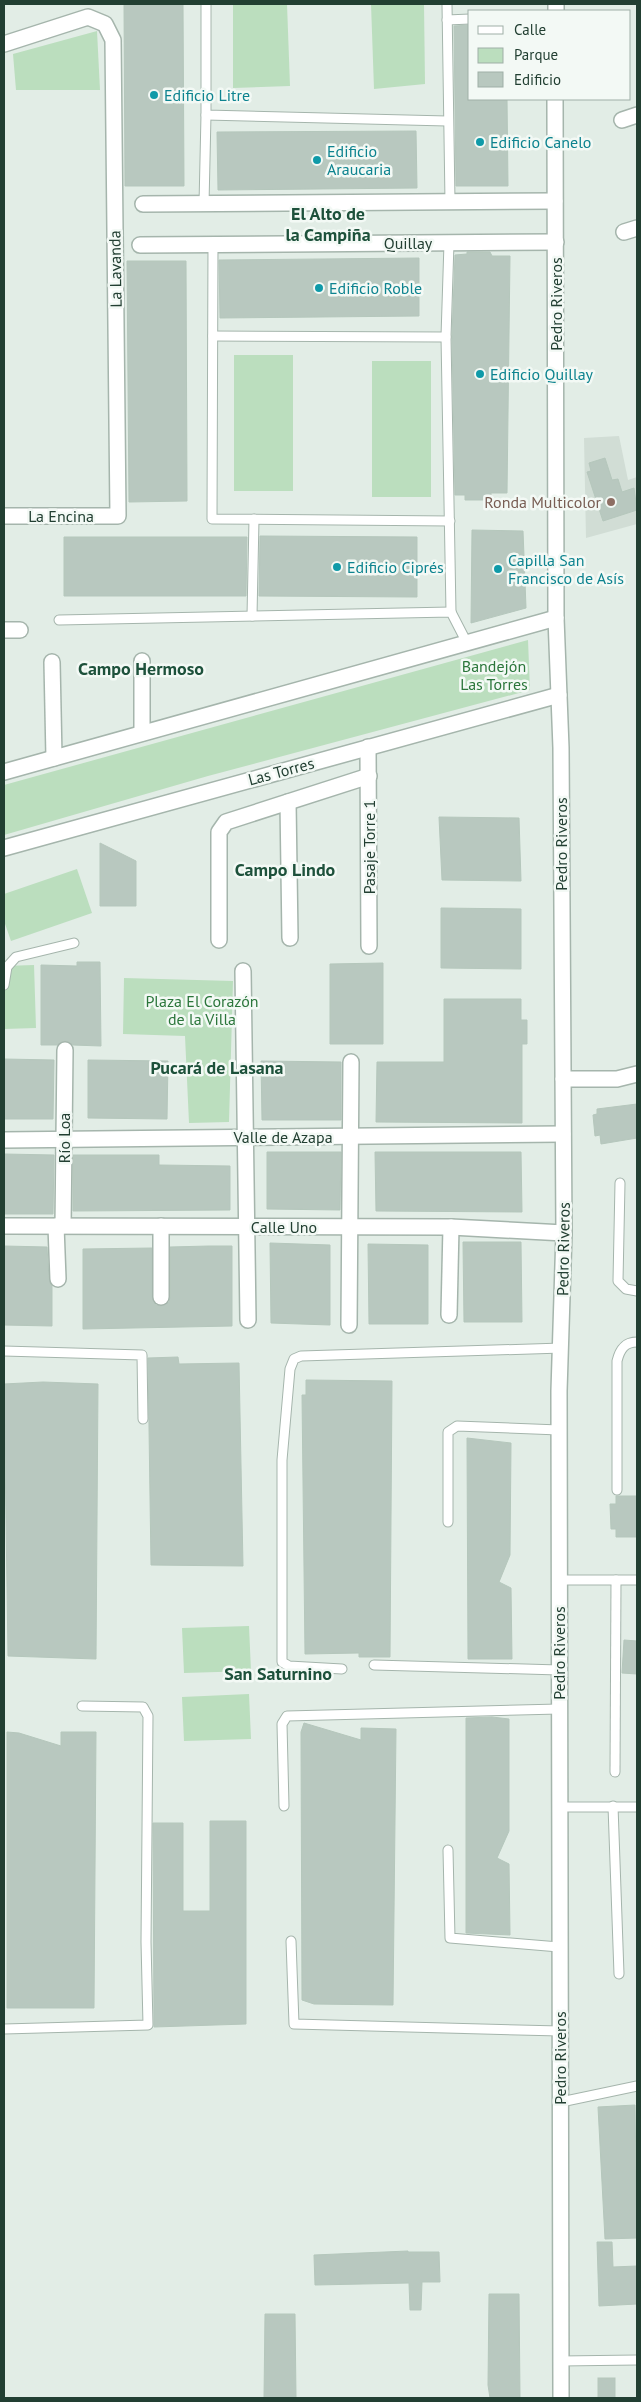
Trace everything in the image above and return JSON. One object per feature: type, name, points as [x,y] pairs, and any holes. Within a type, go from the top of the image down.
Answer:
[{"type":"street","name":"La Lavanda","points":[[4,44],[88,17],[106,24],[112,40],[118,516]]},
{"type":"street","name":"Pedro Riveros","points":[[556,100],[556,618],[559,695],[564,1233],[559,1430],[558,1807],[561,2102],[561,2398]]},
{"type":"street","points":[[622,120],[637,115]]},
{"type":"street","points":[[143,204],[555,201]]},
{"type":"street","name":"Quillay","points":[[140,245],[556,242]]},
{"type":"street","name":"La Encina","points":[[4,516],[118,516]]},
{"type":"street","points":[[4,772],[556,618]]},
{"type":"street","points":[[4,630],[20,630]]},
{"type":"street","points":[[142,661],[142,733]]},
{"type":"street","points":[[52,662],[54,758]]},
{"type":"street","name":"Las Torres","points":[[4,848],[559,695]]},
{"type":"street","name":"Pasaje Torre 1","points":[[368,747],[370,776],[369,946]]},
{"type":"street","points":[[219,940],[219,832],[226,822],[370,776]]},
{"type":"street","points":[[288,802],[290,938]]},
{"type":"street","points":[[243,971],[248,1320]]},
{"type":"street","name":"Río Loa","points":[[58,1280],[64,1138],[65,1050]]},
{"type":"street","points":[[349,1325],[351,1062]]},
{"type":"street","points":[[563,1079],[617,1079],[637,1074]]},
{"type":"street","name":"Valle de Azapa","points":[[4,1140],[563,1134]]},
{"type":"street","name":"Calle Uno","points":[[4,1226],[451,1227],[564,1233]]},
{"type":"street","points":[[161,1226],[161,1298]]},
{"type":"street","points":[[449,1315],[451,1227]]},
{"type":"lane","points":[[204,204],[206,4]]},
{"type":"lane","points":[[446,4],[450,202]]},
{"type":"lane","points":[[447,20],[468,19]]},
{"type":"lane","points":[[206,115],[448,121]]},
{"type":"lane","points":[[449,243],[446,337],[451,612],[467,642]]},
{"type":"lane","points":[[213,244],[212,519],[450,521]]},
{"type":"lane","points":[[213,336],[446,337]]},
{"type":"lane","points":[[252,616],[254,519]]},
{"type":"lane","points":[[59,620],[451,612]]},
{"type":"lane","points":[[4,985],[7,967],[16,956],[74,943]]},
{"type":"lane","points":[[620,1183],[618,1281],[626,1289],[637,1291]]},
{"type":"lane","points":[[618,1490],[617,1361],[620,1351],[626,1344],[637,1342]]},
{"type":"lane","points":[[342,1669],[289,1666],[282,1662],[282,1460],[290,1368],[294,1359],[301,1356],[562,1348]]},
{"type":"lane","points":[[4,1351],[142,1355],[143,1419]]},
{"type":"lane","points":[[448,1522],[448,1432],[457,1426],[559,1430]]},
{"type":"lane","points":[[560,1580],[637,1580]]},
{"type":"lane","points":[[616,1580],[616,1772]]},
{"type":"lane","points":[[374,1665],[559,1670]]},
{"type":"lane","points":[[4,2030],[148,2025],[146,1942],[148,1716],[143,1707],[82,1706]]},
{"type":"lane","points":[[284,1806],[282,1724],[287,1716],[559,1709]]},
{"type":"lane","points":[[614,1806],[619,1974]]},
{"type":"lane","points":[[558,1807],[637,1807]]},
{"type":"lane","points":[[448,1850],[450,1938],[559,1947]]},
{"type":"lane","points":[[291,1941],[294,2024],[560,2031]]},
{"type":"lane","points":[[561,2102],[637,2086]]},
{"type":"lane","points":[[561,2361],[637,2360]]},
{"type":"shaded area","name":"Ronda Multicolor","points":[[619,436],[628,480],[637,477],[637,524],[586,538],[584,438]]},
{"type":"green space","points":[[233,4],[287,4],[290,86],[233,88]]},
{"type":"green space","points":[[371,4],[424,4],[425,84],[374,89]]},
{"type":"green space","points":[[97,31],[100,90],[16,90],[13,54]]},
{"type":"green space","points":[[234,355],[293,355],[293,491],[234,491]]},
{"type":"green space","points":[[372,361],[431,361],[431,497],[372,497]]},
{"type":"green space","name":"Bandejón Las Torres","points":[[528,640],[530,690],[208,776],[4,835],[4,785]]},
{"type":"green space","points":[[77,869],[92,913],[11,941],[4,921],[4,894]]},
{"type":"green space","points":[[34,965],[36,1028],[4,1029],[4,966]]},
{"type":"green space","name":"Plaza El Corazón de la Villa","points":[[124,978],[233,981],[229,1122],[189,1123],[185,1036],[123,1034]]},
{"type":"green space","points":[[249,1626],[251,1671],[184,1673],[182,1628]]},
{"type":"green space","points":[[249,1694],[251,1739],[184,1741],[182,1697]]},
{"type":"building","name":"Edificio Litre","points":[[124,4],[183,4],[184,186],[125,186]]},
{"type":"building","name":"Edificio Canelo","points":[[468,25],[468,100],[507,100],[508,186],[456,186],[454,26]]},
{"type":"building","name":"Edificio Araucaria","points":[[416,131],[417,188],[218,190],[217,132]]},
{"type":"building","name":"Edificio Quillay","points":[[467,252],[490,252],[492,256],[510,256],[507,493],[491,493],[491,500],[465,500],[465,495],[455,495],[452,337],[455,255],[467,254]]},
{"type":"building","name":"Edificio Roble","points":[[419,258],[419,316],[220,318],[219,260]]},
{"type":"building","points":[[127,261],[186,261],[187,501],[129,502]]},
{"type":"building","points":[[605,458],[612,480],[618,479],[622,492],[634,488],[637,510],[603,521],[587,472],[591,471],[589,463]]},
{"type":"building","name":"Capilla San Francisco de Asís","points":[[472,530],[523,531],[526,608],[471,623]]},
{"type":"building","name":"Edificio Ciprés","points":[[260,536],[417,537],[417,597],[259,596]]},
{"type":"building","points":[[64,537],[247,537],[246,596],[64,596]]},
{"type":"building","points":[[439,817],[519,818],[521,881],[442,880]]},
{"type":"building","points":[[100,843],[136,861],[136,906],[100,906]]},
{"type":"building","points":[[441,908],[521,909],[521,969],[441,968]]},
{"type":"building","points":[[77,962],[100,962],[101,1046],[73,1045],[65,1041],[57,1045],[41,1045],[41,965],[77,966]]},
{"type":"building","points":[[383,963],[383,1044],[330,1044],[330,964]]},
{"type":"building","points":[[444,999],[521,999],[521,1020],[527,1020],[527,1044],[522,1044],[522,1123],[376,1122],[377,1062],[444,1062]]},
{"type":"building","points":[[4,1059],[54,1060],[53,1119],[4,1119]]},
{"type":"building","points":[[88,1060],[168,1061],[167,1119],[88,1118]]},
{"type":"building","points":[[261,1061],[341,1062],[341,1120],[262,1120]]},
{"type":"building","points":[[637,1104],[637,1138],[601,1144],[600,1135],[595,1136],[593,1115],[597,1114],[597,1109]]},
{"type":"building","points":[[267,1152],[341,1152],[340,1210],[267,1209]]},
{"type":"building","points":[[375,1152],[521,1152],[522,1212],[376,1211]]},
{"type":"building","points":[[4,1154],[54,1155],[53,1214],[4,1214]]},
{"type":"building","points":[[73,1155],[159,1155],[159,1165],[230,1166],[230,1210],[73,1211]]},
{"type":"building","points":[[463,1242],[521,1242],[522,1322],[464,1322]]},
{"type":"building","points":[[270,1243],[330,1245],[330,1325],[271,1323]]},
{"type":"building","points":[[368,1244],[428,1245],[428,1324],[369,1324]]},
{"type":"building","points":[[4,1246],[47,1247],[49,1279],[52,1286],[52,1326],[4,1325]]},
{"type":"building","points":[[232,1246],[232,1326],[83,1329],[83,1249],[152,1248],[152,1297],[156,1305],[161,1306],[169,1302],[170,1297],[170,1247]]},
{"type":"building","points":[[178,1357],[179,1364],[239,1363],[243,1566],[151,1565],[148,1358]]},
{"type":"building","points":[[306,1380],[392,1381],[390,1657],[359,1657],[359,1653],[305,1654],[302,1395],[306,1395]]},
{"type":"building","points":[[43,1382],[98,1384],[96,1659],[8,1656],[4,1384]]},
{"type":"building","points":[[467,1438],[511,1443],[510,1555],[499,1582],[511,1588],[512,1659],[468,1659]]},
{"type":"building","points":[[616,1496],[637,1496],[637,1537],[616,1537],[616,1529],[611,1529],[610,1504],[616,1504]]},
{"type":"building","points":[[624,1640],[637,1641],[637,1674],[622,1673]]},
{"type":"building","points":[[492,1717],[509,1719],[509,1831],[497,1858],[509,1864],[510,1935],[466,1933],[466,1718]]},
{"type":"building","points":[[304,1723],[361,1740],[361,1728],[396,1729],[393,2005],[314,2004],[302,2000],[301,1732]]},
{"type":"building","points":[[7,1732],[19,1733],[61,1746],[61,1732],[96,1732],[94,2008],[7,2008]]},
{"type":"building","points":[[210,1821],[246,1821],[246,2024],[154,2027],[153,1823],[183,1823],[183,1911],[210,1911]]},
{"type":"building","points":[[635,2105],[637,2238],[605,2239],[598,2107]]},
{"type":"building","points":[[597,2242],[612,2242],[613,2267],[637,2266],[637,2304],[599,2306]]},
{"type":"building","points":[[408,2251],[439,2252],[440,2282],[422,2282],[421,2310],[410,2310],[409,2283],[315,2285],[314,2255]]},
{"type":"building","points":[[489,2294],[519,2294],[520,2398],[490,2398],[488,2385]]},
{"type":"building","points":[[265,2314],[295,2314],[296,2398],[264,2398]]},
{"type":"building","points":[[598,2378],[615,2378],[615,2398],[598,2398]]},
{"type":"place","name":"Edificio Litre","points":[[154,95]]},
{"type":"place","name":"Edificio Canelo","points":[[480,142]]},
{"type":"place","name":"Edificio Araucaria","points":[[317,160]]},
{"type":"place","name":"Edificio Roble","points":[[319,288]]},
{"type":"place","name":"Edificio Quillay","points":[[480,374]]},
{"type":"place","name":"Ronda Multicolor","points":[[611,502]]},
{"type":"place","name":"Edificio Ciprés","points":[[337,567]]},
{"type":"place","name":"Capilla San Francisco de Asís","points":[[498,569]]},
{"type":"district","name":"El Alto de la Campiña","points":[[328,224]]},
{"type":"district","name":"Campo Hermoso","points":[[141,669]]},
{"type":"district","name":"Campo Lindo","points":[[285,870]]},
{"type":"district","name":"Pucará de Lasana","points":[[217,1068]]},
{"type":"district","name":"San Saturnino","points":[[278,1674]]}]
